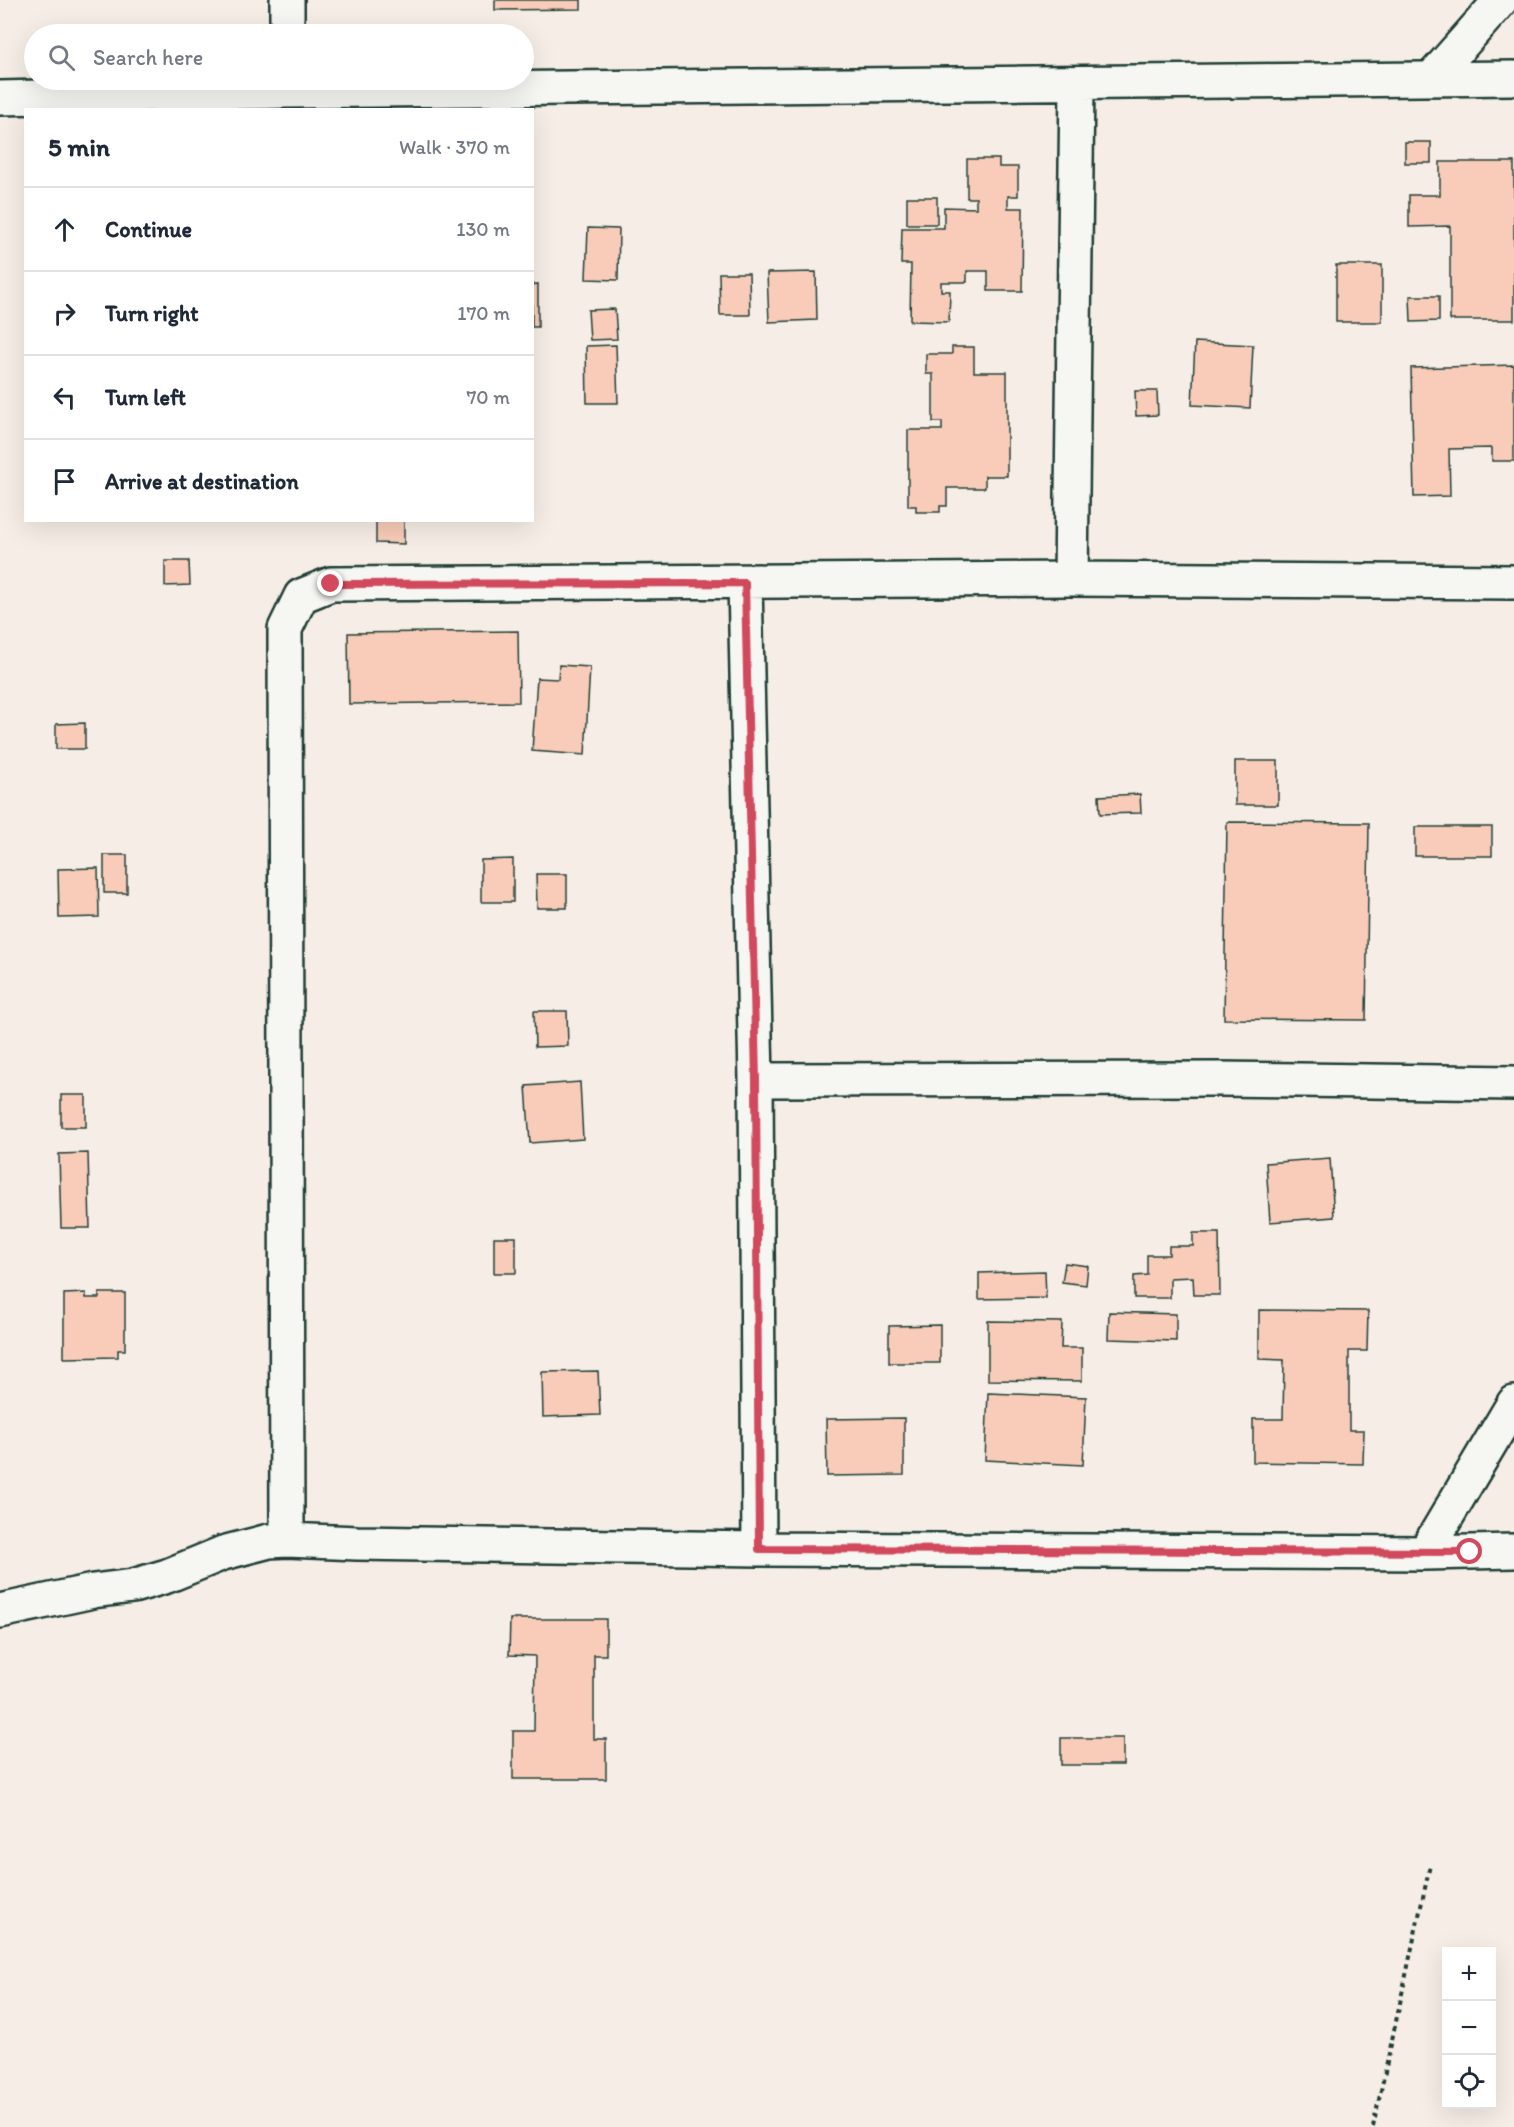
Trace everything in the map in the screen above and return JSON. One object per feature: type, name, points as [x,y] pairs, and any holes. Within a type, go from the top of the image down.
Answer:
[{"type":"street","points":[[287,0],[287,24]]},
{"type":"street","points":[[1433,77],[1501,0]]},
{"type":"street","points":[[534,84],[1077,84],[1433,77],[1514,78]]},
{"type":"street","points":[[1071,579],[1077,84]]},
{"type":"street","points":[[0,98],[176,90]]},
{"type":"street","points":[[287,1540],[285,629],[301,596],[331,584],[1071,579],[1514,582]]},
{"type":"street","points":[[745,583],[756,1080],[759,1549]]},
{"type":"street","points":[[756,1080],[1219,1079],[1514,1083]]},
{"type":"street","points":[[1425,1553],[1514,1403]]},
{"type":"street","points":[[0,1611],[93,1591],[133,1586],[167,1576],[223,1553],[269,1541],[287,1540],[357,1544],[759,1549],[1425,1553],[1514,1551]]},
{"type":"path","points":[[1373,2127],[1430,1865]]},
{"type":"building","points":[[495,0],[581,0],[581,9],[495,10]]},
{"type":"building","points":[[1405,142],[1431,142],[1431,163],[1405,163]]},
{"type":"building","points":[[967,159],[999,159],[999,167],[1018,167],[1018,196],[1008,196],[1008,208],[1023,208],[1022,291],[988,291],[988,271],[967,271],[967,282],[941,282],[941,291],[950,291],[949,322],[910,321],[911,264],[901,264],[902,228],[944,228],[944,207],[976,208],[976,198],[967,198]]},
{"type":"building","points":[[1440,162],[1514,162],[1514,320],[1450,320],[1450,226],[1409,227],[1409,195],[1440,195]]},
{"type":"building","points":[[907,197],[937,197],[937,224],[907,224]]},
{"type":"building","points":[[588,228],[619,229],[618,280],[586,279]]},
{"type":"building","points":[[1336,265],[1382,265],[1382,322],[1336,322]]},
{"type":"building","points":[[816,272],[817,320],[769,322],[767,273]]},
{"type":"building","points":[[719,273],[749,273],[750,315],[720,315]]},
{"type":"building","points":[[538,284],[538,327],[534,327],[534,285]]},
{"type":"building","points":[[1410,296],[1439,296],[1439,321],[1411,322]]},
{"type":"building","points":[[615,309],[617,339],[590,340],[588,310]]},
{"type":"building","points":[[1195,342],[1253,345],[1250,408],[1192,405]]},
{"type":"building","points":[[616,345],[618,403],[587,403],[586,346]]},
{"type":"building","points":[[952,347],[974,347],[974,372],[1007,372],[1007,476],[985,476],[985,488],[947,488],[947,506],[940,506],[940,512],[916,512],[916,506],[908,506],[908,430],[942,430],[942,422],[933,422],[933,374],[926,374],[926,354],[952,354]]},
{"type":"building","points":[[1514,365],[1514,461],[1492,461],[1492,448],[1449,449],[1450,496],[1414,497],[1411,368]]},
{"type":"building","points":[[1135,391],[1157,391],[1158,415],[1136,416]]},
{"type":"building","points":[[376,522],[404,522],[404,544],[376,543]]},
{"type":"building","points":[[165,561],[189,561],[190,585],[165,586]]},
{"type":"building","points":[[518,631],[519,702],[349,704],[348,633]]},
{"type":"building","points":[[559,665],[590,667],[585,755],[532,751],[537,678],[558,679]]},
{"type":"building","points":[[85,723],[85,749],[56,749],[56,724]]},
{"type":"building","points":[[1235,761],[1278,761],[1278,805],[1235,805]]},
{"type":"building","points":[[1140,794],[1141,813],[1100,814],[1099,796]]},
{"type":"building","points":[[1227,822],[1369,823],[1366,1020],[1224,1019]]},
{"type":"building","points":[[1415,827],[1492,827],[1492,856],[1415,856]]},
{"type":"building","points":[[104,855],[127,855],[127,893],[104,893]]},
{"type":"building","points":[[513,859],[513,902],[481,902],[481,860]]},
{"type":"building","points":[[98,868],[99,917],[59,918],[58,869]]},
{"type":"building","points":[[536,874],[567,874],[567,908],[537,908]]},
{"type":"building","points":[[534,1011],[567,1011],[568,1046],[535,1047]]},
{"type":"building","points":[[580,1082],[583,1139],[530,1143],[526,1086]]},
{"type":"building","points":[[61,1095],[86,1095],[86,1127],[61,1127]]},
{"type":"building","points":[[88,1153],[90,1228],[61,1228],[59,1154]]},
{"type":"building","points":[[1330,1158],[1334,1217],[1270,1222],[1266,1163]]},
{"type":"building","points":[[1193,1233],[1219,1233],[1220,1295],[1194,1295],[1193,1277],[1170,1278],[1170,1298],[1134,1298],[1134,1276],[1147,1275],[1147,1255],[1169,1255],[1169,1246],[1193,1246]]},
{"type":"building","points":[[494,1237],[516,1237],[516,1273],[494,1273]]},
{"type":"building","points":[[1065,1263],[1088,1266],[1086,1285],[1062,1282]]},
{"type":"building","points":[[1045,1271],[1046,1298],[979,1299],[979,1273]]},
{"type":"building","points":[[86,1293],[86,1298],[99,1298],[99,1293],[125,1293],[125,1350],[118,1350],[118,1357],[64,1358],[64,1294]]},
{"type":"building","points":[[1259,1310],[1368,1311],[1367,1351],[1349,1351],[1349,1430],[1364,1430],[1363,1464],[1253,1462],[1253,1419],[1283,1419],[1284,1360],[1259,1359]]},
{"type":"building","points":[[1109,1312],[1176,1314],[1176,1341],[1108,1339]]},
{"type":"building","points":[[988,1321],[1062,1322],[1061,1348],[1082,1348],[1082,1381],[988,1380]]},
{"type":"building","points":[[940,1325],[940,1363],[889,1363],[889,1326]]},
{"type":"building","points":[[598,1371],[600,1415],[543,1417],[542,1372]]},
{"type":"building","points":[[988,1393],[1086,1397],[1083,1465],[985,1460]]},
{"type":"building","points":[[904,1418],[904,1475],[827,1476],[826,1419]]},
{"type":"building","points":[[510,1619],[606,1619],[606,1655],[594,1655],[594,1739],[606,1739],[606,1779],[513,1779],[513,1731],[534,1731],[535,1656],[509,1655]]},
{"type":"building","points":[[1061,1738],[1123,1738],[1123,1765],[1061,1765]]},
{"type":"route","points":[[331,584],[745,583],[756,1080],[759,1549],[1470,1552]]}]
